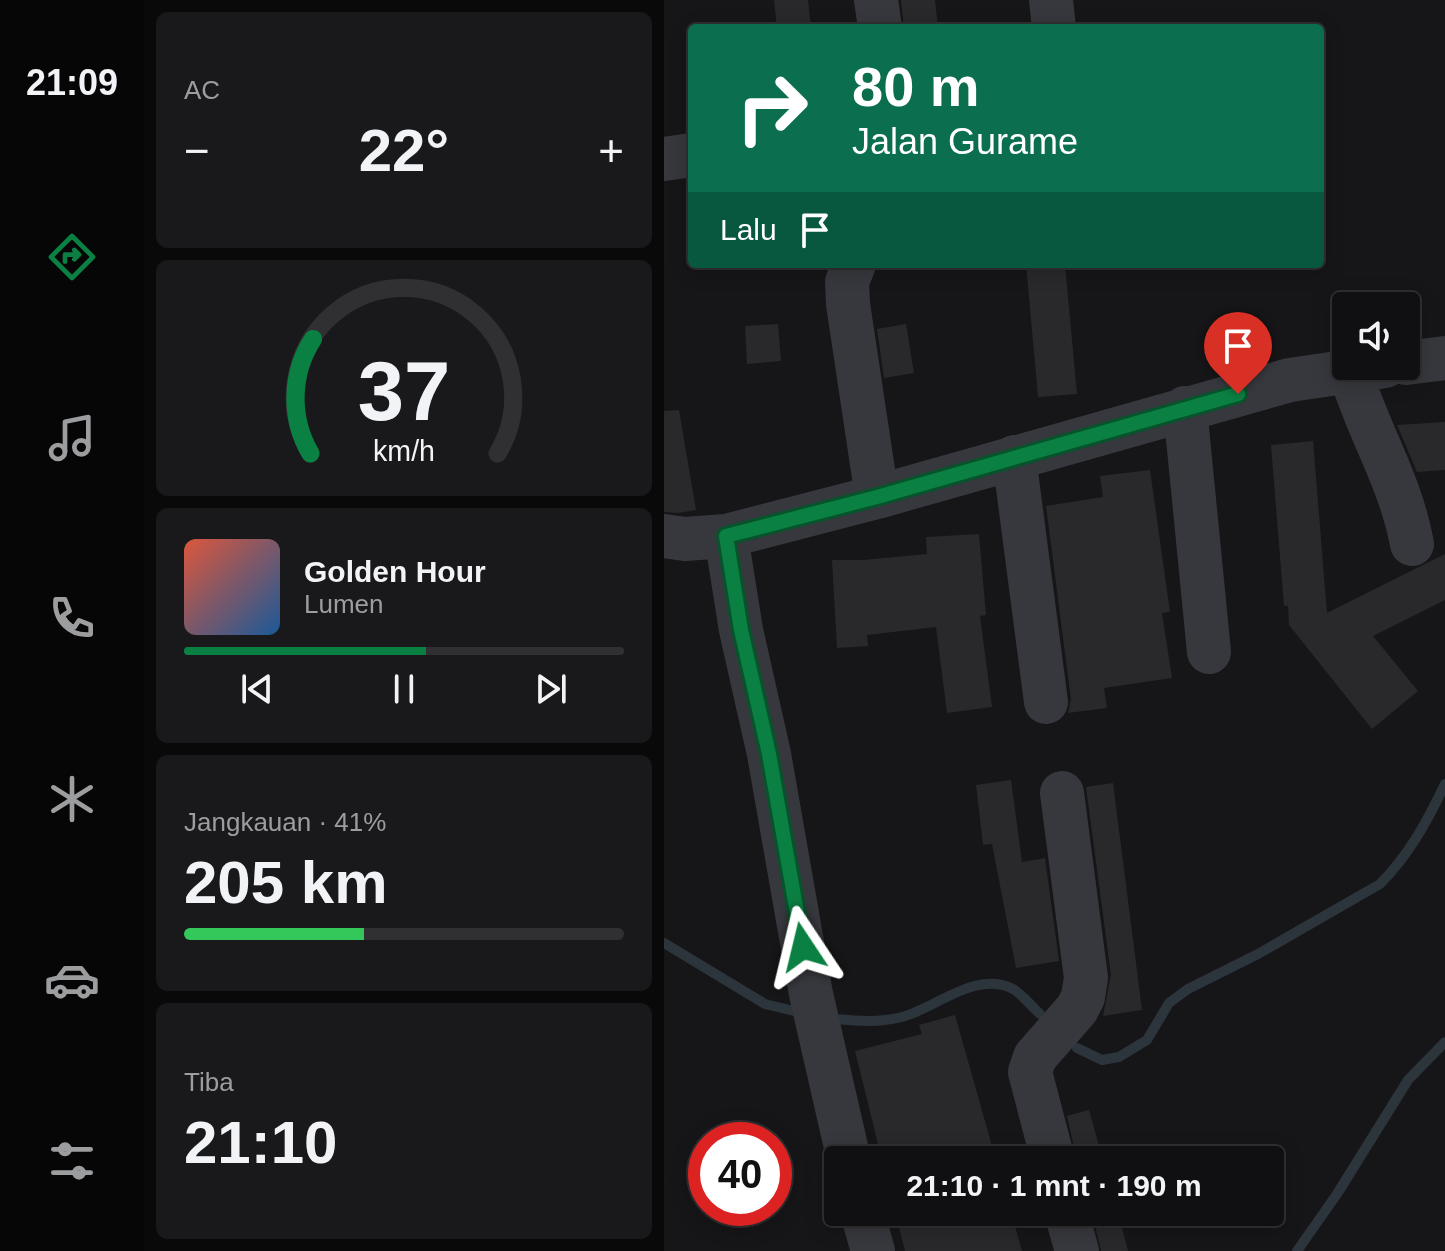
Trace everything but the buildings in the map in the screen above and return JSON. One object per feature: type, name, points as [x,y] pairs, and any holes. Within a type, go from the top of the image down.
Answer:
[{"type":"street","points":[[876,0],[879,24]]},
{"type":"street","points":[[1051,0],[1054,24]]},
{"type":"street","points":[[664,159],[688,156]]},
{"type":"street","points":[[852,268],[846,290],[877,497]]},
{"type":"street","points":[[1420,361],[1445,358]]},
{"type":"street","points":[[664,536],[685,539],[726,536],[877,497],[1185,408],[1290,380],[1332,373]]},
{"type":"street","points":[[1365,380],[1361,411],[1400,494],[1412,544]]},
{"type":"street","points":[[1185,408],[1209,652]]},
{"type":"street","points":[[1014,457],[1046,702]]},
{"type":"street","points":[[726,536],[741,630],[769,754],[811,994],[846,1146]]},
{"type":"street","points":[[1049,1146],[1030,1072],[1035,1057],[1077,1009],[1083,997],[1086,978],[1062,793]]},
{"type":"street","points":[[866,1226],[873,1251]]},
{"type":"street","points":[[1070,1226],[1077,1251]]},
{"type":"waterway","points":[[1077,1048],[1102,1060],[1119,1057],[1147,1040],[1169,1003],[1188,989],[1258,954],[1380,884],[1417,837],[1445,784]]},
{"type":"waterway","points":[[664,943],[765,1004],[798,1012]]},
{"type":"waterway","points":[[834,1019],[876,1021],[902,1017],[956,992],[985,984],[999,984],[1013,989],[1040,1014]]},
{"type":"waterway","points":[[1297,1251],[1337,1194],[1408,1080],[1445,1042]]},
{"type":"route","points":[[803,947],[769,754],[741,630],[726,536],[877,497],[1238,394]]}]
